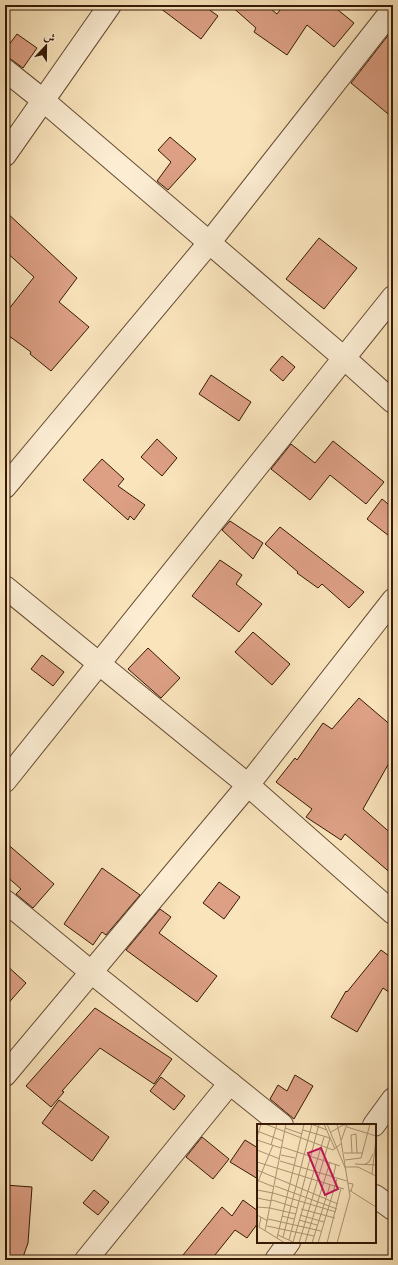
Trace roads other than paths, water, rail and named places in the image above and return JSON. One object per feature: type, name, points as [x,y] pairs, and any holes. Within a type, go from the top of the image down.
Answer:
[{"type":"street","points":[[5,155],[110,5]]},
{"type":"street","points":[[5,487],[209,243],[393,9]]},
{"type":"street","points":[[5,70],[44,101],[344,358],[393,402]]},
{"type":"street","points":[[5,781],[393,297]]},
{"type":"street","points":[[5,587],[248,785],[393,913]]},
{"type":"street","points":[[5,1075],[248,785],[393,600]]},
{"type":"street","points":[[5,901],[281,1124]]},
{"type":"street","points":[[86,1260],[230,1083]]},
{"type":"street","points":[[375,1124],[393,1099]]},
{"type":"street","points":[[376,1197],[393,1209]]},
{"type":"street","points":[[276,1260],[288,1243]]}]
